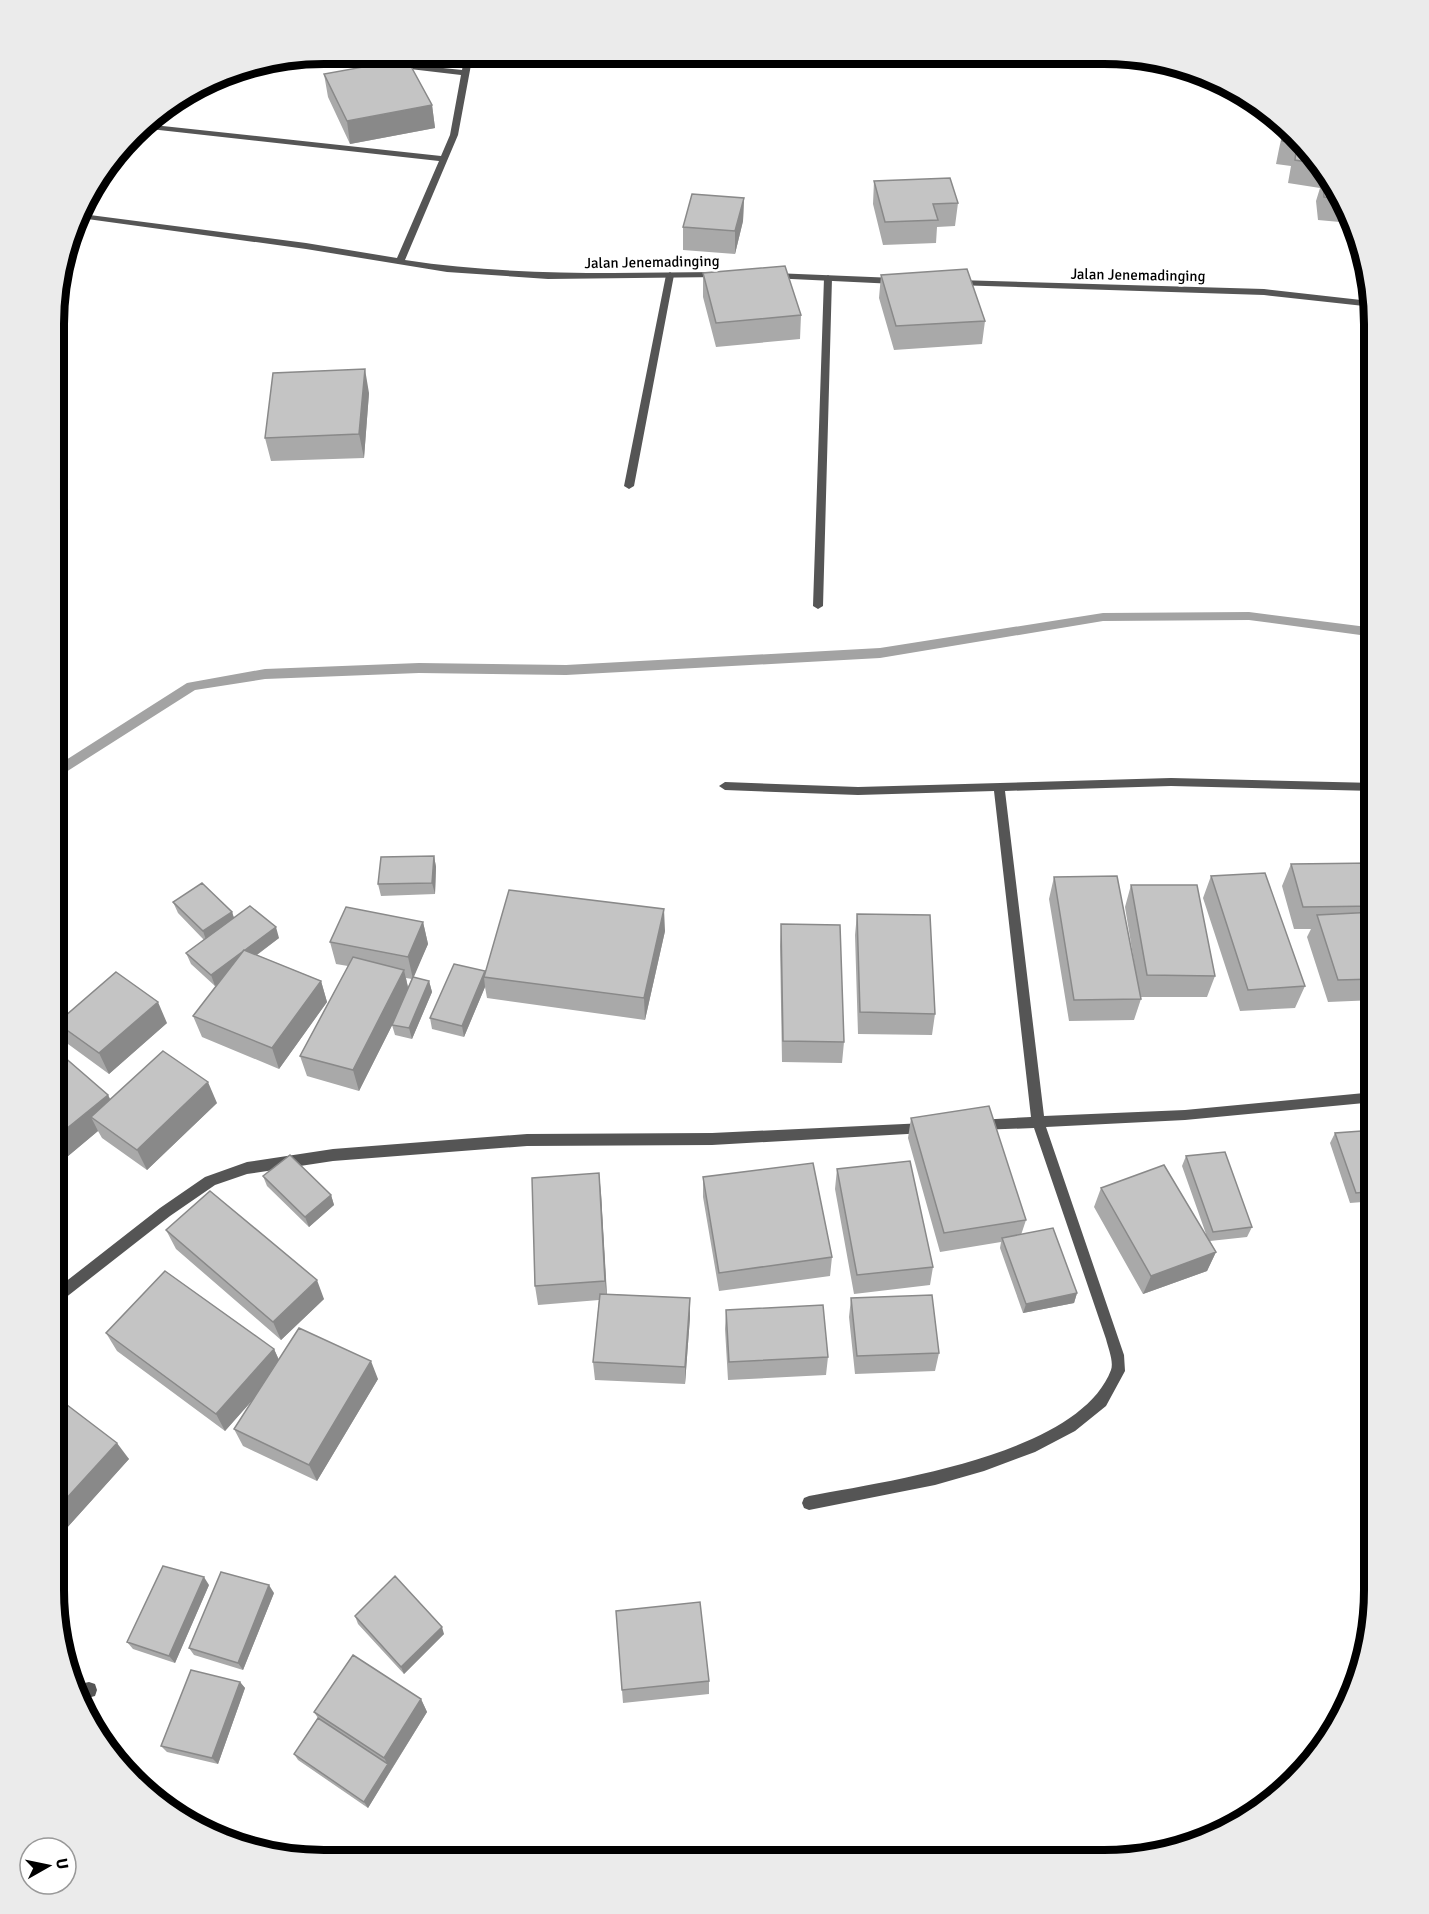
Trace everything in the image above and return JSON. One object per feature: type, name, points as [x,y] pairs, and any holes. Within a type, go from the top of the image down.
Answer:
[{"type":"street","points":[[384,64],[466,73]]},
{"type":"street","points":[[399,261],[454,135],[467,64]]},
{"type":"street","points":[[155,127],[442,159]]},
{"type":"street","name":"Jalan Jenemadinging","points":[[88,217],[506,274],[726,275]]},
{"type":"street","points":[[629,486],[670,275]]},
{"type":"street","points":[[759,275],[911,282]]},
{"type":"street","points":[[818,606],[828,278]]},
{"type":"street","name":"Jalan Jenemadinging","points":[[945,283],[1264,292],[1364,303]]},
{"type":"street","points":[[725,786],[858,791],[999,789],[1171,782],[1364,788]]},
{"type":"street","points":[[809,1503],[939,1477],[1046,1442],[1105,1399],[1119,1368],[1113,1339],[1038,1122],[999,789]]},
{"type":"street","points":[[969,1126],[1185,1114],[1364,1098]]},
{"type":"street","points":[[64,1292],[165,1212],[210,1181],[247,1168],[333,1155],[527,1140],[712,1139],[934,1128]]},
{"type":"building","points":[[379,64],[410,64],[432,105],[347,121],[324,74]]},
{"type":"building","points":[[1296,149],[1308,162],[1295,160]]},
{"type":"building","points":[[950,178],[958,203],[933,204],[938,220],[885,222],[874,181]]},
{"type":"building","points":[[1323,184],[1331,197],[1324,197]]},
{"type":"building","points":[[692,194],[744,198],[735,231],[683,227]]},
{"type":"building","points":[[785,266],[801,315],[716,323],[703,273]]},
{"type":"building","points":[[967,269],[985,321],[896,326],[881,275]]},
{"type":"building","points":[[365,369],[359,434],[265,438],[273,373]]},
{"type":"building","points":[[434,856],[432,883],[378,884],[381,857]]},
{"type":"building","points":[[1364,863],[1364,906],[1303,907],[1291,864]]},
{"type":"building","points":[[1265,873],[1305,986],[1248,990],[1211,876]]},
{"type":"building","points":[[1117,876],[1141,999],[1074,1000],[1054,877]]},
{"type":"building","points":[[202,883],[232,912],[203,931],[173,902]]},
{"type":"building","points":[[1131,885],[1197,885],[1215,976],[1147,975]]},
{"type":"building","points":[[509,890],[664,909],[644,998],[484,977]]},
{"type":"building","points":[[250,906],[276,927],[211,975],[186,953]]},
{"type":"building","points":[[346,907],[423,922],[408,957],[330,942]]},
{"type":"building","points":[[1364,913],[1364,979],[1338,980],[1317,915]]},
{"type":"building","points":[[857,914],[930,915],[935,1014],[860,1012]]},
{"type":"building","points":[[781,924],[840,925],[844,1042],[783,1041]]},
{"type":"building","points":[[244,950],[321,981],[272,1048],[193,1016]]},
{"type":"building","points":[[353,957],[404,970],[353,1070],[300,1056]]},
{"type":"building","points":[[454,964],[485,971],[462,1026],[430,1018]]},
{"type":"building","points":[[116,972],[158,1002],[99,1053],[64,1028],[64,1017]]},
{"type":"building","points":[[413,977],[429,981],[409,1028],[392,1025]]},
{"type":"building","points":[[163,1051],[208,1082],[137,1150],[91,1117]]},
{"type":"building","points":[[64,1057],[108,1095],[64,1131]]},
{"type":"building","points":[[989,1106],[1026,1220],[944,1233],[911,1118]]},
{"type":"building","points":[[1364,1131],[1364,1192],[1356,1193],[1335,1133]]},
{"type":"building","points":[[1225,1152],[1252,1227],[1213,1232],[1186,1156]]},
{"type":"building","points":[[290,1155],[331,1195],[305,1217],[263,1176]]},
{"type":"building","points":[[910,1161],[933,1267],[857,1275],[837,1169]]},
{"type":"building","points":[[813,1163],[832,1257],[719,1273],[703,1177]]},
{"type":"building","points":[[1164,1165],[1216,1252],[1151,1276],[1101,1188]]},
{"type":"building","points":[[599,1173],[605,1281],[535,1286],[532,1178]]},
{"type":"building","points":[[210,1191],[317,1280],[273,1322],[166,1230]]},
{"type":"building","points":[[1053,1228],[1077,1293],[1026,1304],[1002,1238]]},
{"type":"building","points":[[165,1271],[274,1349],[216,1414],[106,1333]]},
{"type":"building","points":[[600,1294],[690,1298],[685,1367],[593,1362]]},
{"type":"building","points":[[932,1295],[939,1353],[857,1356],[851,1298]]},
{"type":"building","points":[[823,1305],[828,1357],[729,1362],[726,1310]]},
{"type":"building","points":[[299,1328],[371,1361],[309,1465],[234,1429]]},
{"type":"building","points":[[64,1403],[117,1443],[64,1501]]},
{"type":"building","points":[[163,1566],[204,1577],[169,1656],[127,1642]]},
{"type":"building","points":[[221,1572],[269,1585],[238,1663],[189,1648]]},
{"type":"building","points":[[395,1576],[442,1627],[401,1667],[355,1616]]},
{"type":"building","points":[[700,1602],[709,1681],[622,1690],[616,1611]]},
{"type":"building","points":[[353,1655],[421,1699],[384,1758],[314,1712]]},
{"type":"building","points":[[191,1670],[240,1682],[212,1758],[161,1746]]},
{"type":"building","points":[[318,1718],[388,1764],[364,1802],[294,1754]]},
{"type":"waterway","points":[[64,768],[192,686],[265,674],[419,668],[566,670],[880,653],[1103,617],[1249,616],[1364,632]]}]
